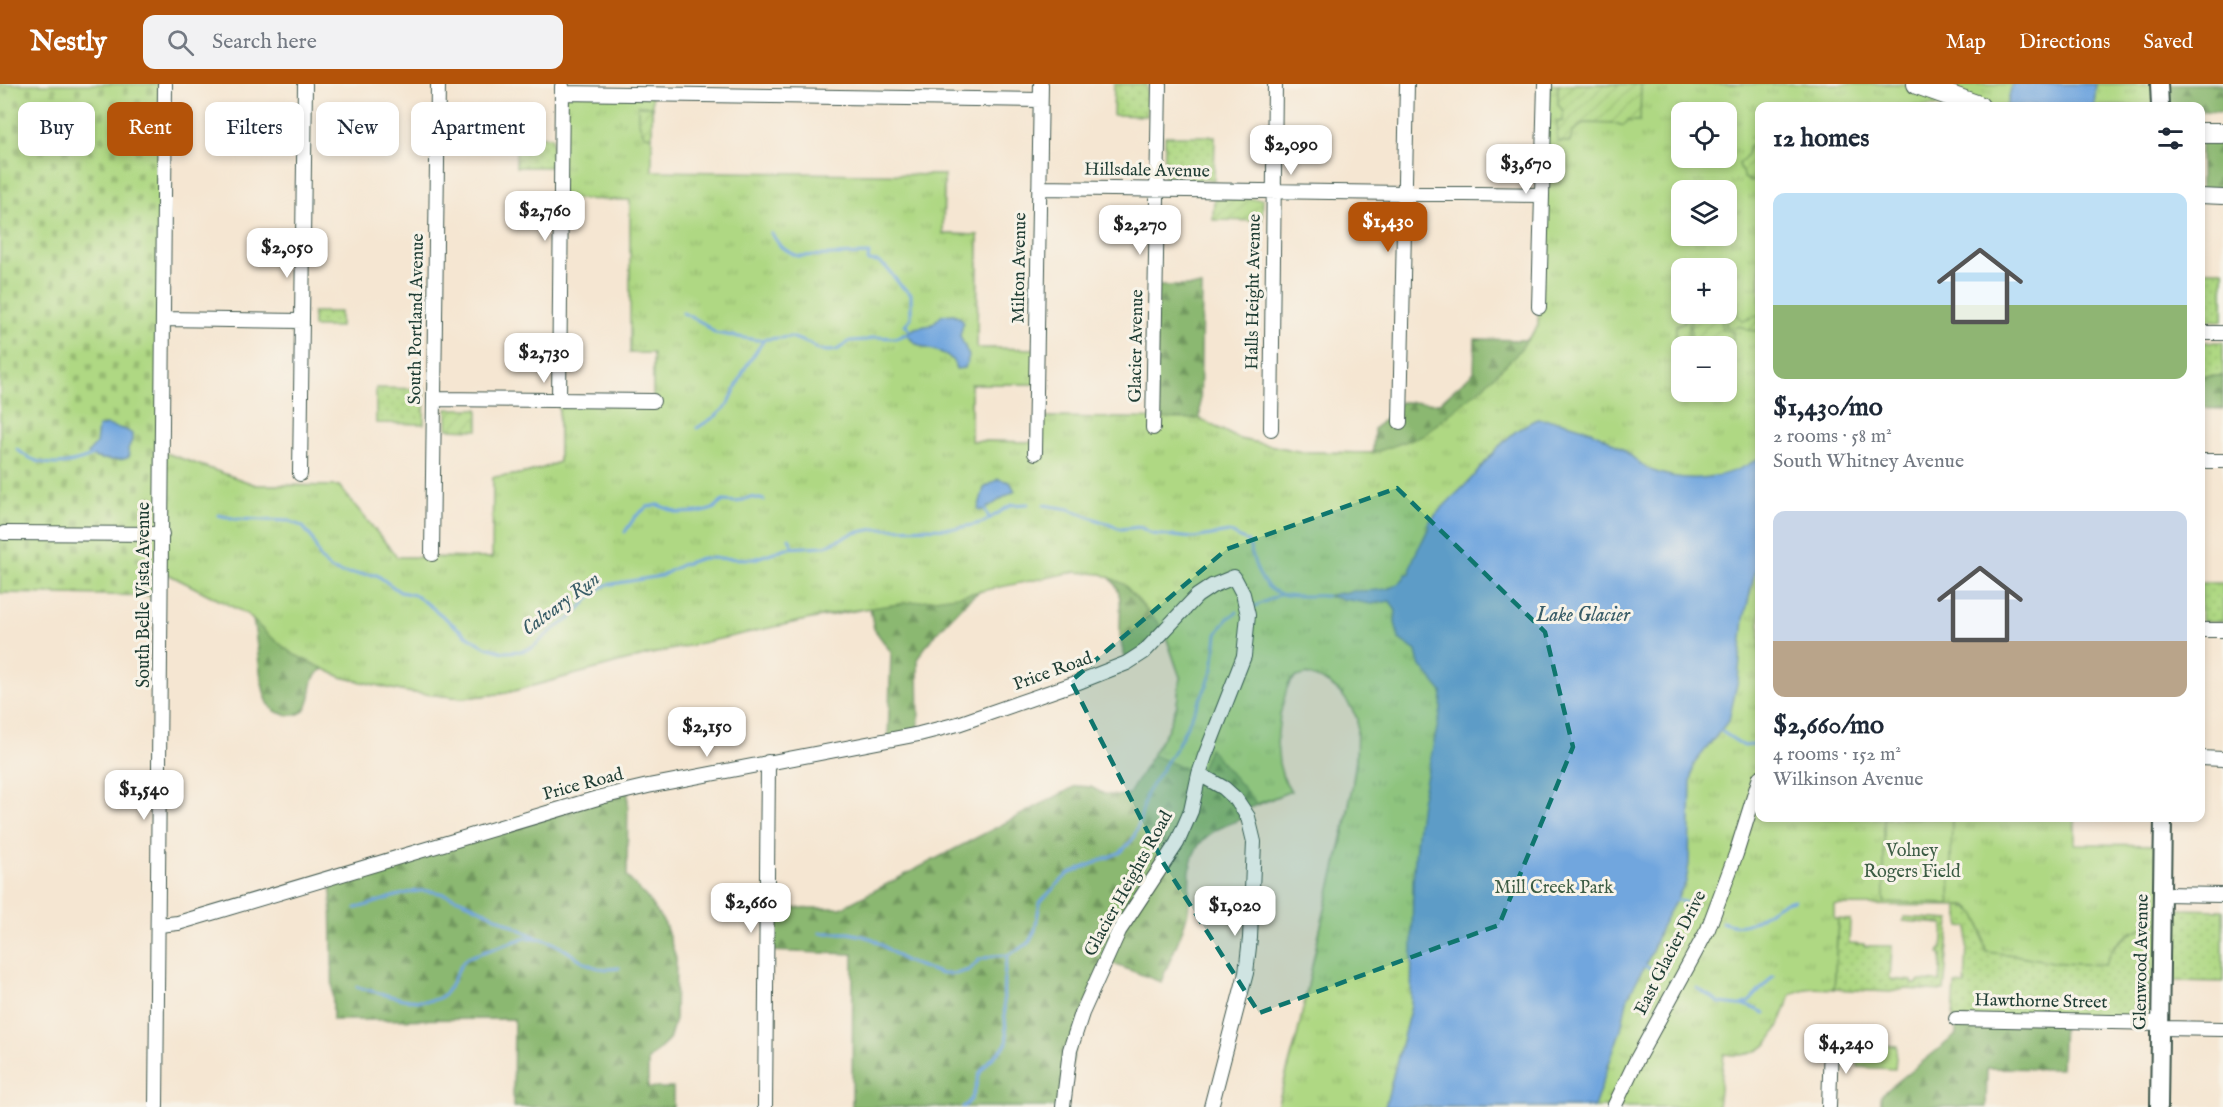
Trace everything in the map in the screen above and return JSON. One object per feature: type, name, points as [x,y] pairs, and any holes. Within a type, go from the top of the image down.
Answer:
[{"type":"highway","points":[[1917,84],[1968,102]]},
{"type":"highway","points":[[2205,133],[2223,133]]},
{"type":"main road","name":"Glenwood Avenue","points":[[2159,1107],[2163,822]]},
{"type":"street","name":"South Belle Vista Avenue","points":[[156,1107],[165,84]]},
{"type":"street","points":[[300,474],[305,84]]},
{"type":"street","name":"South Portland Avenue","points":[[432,554],[438,84]]},
{"type":"street","name":"Milton Avenue","points":[[1035,453],[1041,84]]},
{"type":"street","name":"Glacier Avenue","points":[[1153,428],[1159,84]]},
{"type":"street","name":"Halls Height Avenue","points":[[1270,429],[1275,84]]},
{"type":"street","points":[[1400,422],[1407,84]]},
{"type":"street","points":[[1539,307],[1545,84]]},
{"type":"street","points":[[559,400],[562,88],[926,91],[1040,99]]},
{"type":"street","name":"Hillsdale Avenue","points":[[1039,188],[1542,195]]},
{"type":"street","points":[[2205,196],[2223,197]]},
{"type":"street","points":[[164,319],[302,321]]},
{"type":"street","points":[[2205,333],[2223,333]]},
{"type":"street","points":[[434,399],[653,401]]},
{"type":"street","points":[[2205,461],[2223,461]]},
{"type":"street","points":[[4,534],[162,534]]},
{"type":"street","name":"Price Road","points":[[159,925],[178,923],[648,786],[919,734],[958,724],[1127,663],[1144,652],[1197,596],[1212,586],[1234,577]]},
{"type":"street","name":"Glacier Heights Road","points":[[1063,1107],[1070,1050],[1082,1013],[1119,931],[1177,843],[1192,805],[1199,774],[1246,651],[1248,615],[1243,594],[1234,577]]},
{"type":"street","points":[[2205,630],[2223,630]]},
{"type":"street","points":[[2205,758],[2223,759]]},
{"type":"street","points":[[765,1107],[768,762]]},
{"type":"street","points":[[1199,774],[1224,788],[1236,799],[1248,817],[1254,842],[1250,938],[1246,973],[1211,1107]]},
{"type":"street","name":"East Glacier Drive","points":[[1614,1107],[1636,1061],[1708,928],[1736,854],[1755,793]]},
{"type":"street","points":[[2162,894],[2223,896]]},
{"type":"street","name":"Hawthorne Street","points":[[1956,1019],[2223,1029]]},
{"type":"street","points":[[1829,1107],[1831,1041]]},
{"type":"highlighted area","points":[[1397,488],[1545,632],[1573,747],[1499,925],[1259,1013],[1164,864],[1071,681],[1227,549]]},
{"type":"green space","points":[[0,84],[165,84],[165,102],[107,102],[107,156],[165,156],[162,596],[0,593]]},
{"type":"green space","points":[[1114,84],[1147,84],[1147,116],[1113,115]]},
{"type":"green space","name":"Mill Creek Park","points":[[1545,84],[2159,84],[2160,102],[1755,102],[1755,822],[2075,822],[2075,844],[2163,845],[2162,921],[2135,931],[2120,940],[2105,965],[2057,963],[1986,952],[1979,921],[1968,906],[1834,905],[1834,919],[1838,919],[1834,989],[1811,988],[1794,993],[1790,996],[1776,1032],[1762,1048],[1740,1055],[1724,1054],[1718,1107],[1277,1107],[1297,1037],[1319,934],[1345,830],[1356,764],[1357,718],[1342,694],[1329,683],[1307,674],[1293,678],[1288,684],[1280,715],[1277,742],[1283,778],[1291,791],[1257,804],[1209,748],[1199,774],[1152,755],[1168,729],[1177,705],[1180,677],[1164,630],[1124,584],[1102,574],[1074,572],[956,596],[842,612],[647,655],[506,693],[463,698],[406,692],[341,677],[293,654],[266,633],[247,614],[162,571],[163,452],[256,485],[339,486],[397,557],[492,558],[493,477],[527,473],[559,462],[559,400],[653,401],[653,353],[630,353],[630,200],[561,199],[562,93],[652,94],[652,171],[944,175],[943,234],[978,235],[977,348],[1037,349],[1036,384],[971,384],[971,441],[1035,442],[1036,417],[1200,419],[1239,439],[1302,452],[1373,453],[1422,436],[1479,390],[1515,356],[1538,326]]},
{"type":"green space","points":[[1558,84],[1641,84],[1640,121],[1628,121],[1623,126],[1584,123],[1573,132],[1570,142],[1557,142],[1557,122],[1563,121],[1563,111],[1558,104]]},
{"type":"green space","points":[[2096,84],[2223,84],[2223,112],[2205,111],[2205,102],[2094,102]]},
{"type":"green space","points":[[638,106],[652,106],[652,136],[644,135],[638,120]]},
{"type":"green space","points":[[2205,133],[2223,133],[2223,197],[2205,196]]},
{"type":"green space","points":[[1165,136],[1215,136],[1214,180],[1164,179]]},
{"type":"green space","points":[[546,137],[552,137],[552,167],[516,167],[516,156],[546,156]]},
{"type":"green space","points":[[1755,143],[1755,180],[1751,181],[1744,178],[1739,164],[1747,155],[1749,146]]},
{"type":"green space","points":[[944,175],[943,234],[978,235],[977,348],[1037,349],[1036,384],[971,384],[971,441],[1035,442],[1036,417],[1153,419],[1155,286],[1202,286],[1200,419],[1239,439],[1302,452],[1373,453],[1374,429],[1401,402],[1439,403],[1474,372],[1475,339],[1527,340],[1538,326],[1539,309],[1671,314],[1671,324],[1681,324],[1680,336],[1671,336],[1671,402],[1689,402],[1755,454],[1755,461],[1399,676],[1298,1032],[1349,806],[1357,746],[1357,720],[1354,711],[1344,697],[1329,684],[1318,678],[1304,675],[1294,679],[1287,689],[1282,703],[1277,736],[1279,766],[1291,791],[1245,810],[1248,817],[1210,834],[1197,849],[1192,858],[1190,870],[1188,912],[1161,982],[1106,961],[1082,1013],[1063,1107],[852,1107],[853,954],[767,951],[767,908],[841,908],[1076,786],[1091,787],[1104,794],[1117,796],[1129,794],[1168,729],[1177,705],[1180,677],[1164,631],[1127,663],[1120,633],[1119,593],[1111,579],[1103,574],[1078,572],[988,589],[975,595],[947,622],[918,658],[919,734],[888,740],[891,652],[874,629],[870,608],[763,628],[647,655],[506,693],[463,698],[406,692],[341,677],[325,669],[319,672],[313,680],[309,702],[305,710],[287,715],[274,710],[266,699],[253,620],[247,614],[162,571],[163,452],[256,485],[339,486],[397,557],[493,558],[493,477],[527,473],[559,462],[559,400],[653,401],[653,353],[630,353]]},
{"type":"green space","points":[[1214,198],[1263,199],[1262,221],[1213,220]]},
{"type":"green space","points":[[2205,270],[2223,270],[2223,321],[2205,320]]},
{"type":"green space","points":[[313,312],[340,312],[340,327],[313,327]]},
{"type":"green space","points":[[1737,315],[1743,321],[1755,316],[1755,331],[1743,327],[1726,327],[1726,324],[1737,324]]},
{"type":"green space","points":[[1688,324],[1688,336],[1676,336],[1676,325]]},
{"type":"green space","points":[[1691,324],[1722,324],[1722,330],[1733,331],[1733,336],[1691,336]]},
{"type":"green space","points":[[2205,342],[2223,342],[2223,377],[2205,376]]},
{"type":"green space","points":[[2205,376],[2223,376],[2223,409],[2205,408]]},
{"type":"green space","points":[[376,388],[425,389],[424,424],[376,423]]},
{"type":"green space","points":[[447,409],[478,409],[478,430],[447,429]]},
{"type":"green space","points":[[2205,583],[2223,583],[2223,621],[2205,621]]},
{"type":"green space","points":[[628,791],[627,877],[647,898],[665,924],[676,958],[675,1020],[669,1040],[648,1060],[648,1088],[673,1088],[673,1107],[513,1107],[514,1019],[333,1020],[331,877]]},
{"type":"green space","name":"Volney Rogers Field","points":[[1884,822],[1952,822],[1950,904],[1884,902]]},
{"type":"green space","points":[[1957,906],[1974,912],[1979,921],[1983,940],[2108,954],[2119,941],[2132,933],[2162,921],[2161,1023],[1953,1019],[1955,984],[1965,985],[1968,927],[1961,926]]},
{"type":"green space","points":[[2175,909],[2223,910],[2223,982],[2174,981]]},
{"type":"green space","points":[[1904,917],[1950,920],[1944,991],[1905,989],[1890,992],[1834,989],[1838,919],[1850,920],[1849,943],[1864,944],[1864,946],[1892,946],[1890,979],[1912,981],[1912,984],[1917,984],[1918,981],[1940,982],[1942,955],[1939,954],[1942,950],[1944,924],[1903,921]]},
{"type":"green space","points":[[1956,1019],[2063,1021],[2061,1069],[1987,1068],[1986,1107],[1881,1107],[1881,1095],[1956,1035]]},
{"type":"green space","points":[[1298,1032],[1290,1063],[1277,1107]]},
{"type":"green space","points":[[1860,1044],[1897,1046],[1895,1069],[1858,1067]]},
{"type":"water","points":[[2012,84],[2096,84],[2094,102],[2008,102]]},
{"type":"water","points":[[954,314],[962,319],[960,336],[969,356],[965,368],[956,369],[948,356],[919,345],[907,334],[915,328],[931,325],[942,315]]},
{"type":"water","name":"Lake Glacier","points":[[1537,419],[1559,421],[1590,431],[1610,441],[1648,469],[1666,475],[1694,478],[1722,475],[1755,460],[1755,573],[1744,619],[1738,680],[1729,720],[1694,764],[1686,882],[1661,927],[1651,954],[1628,997],[1621,1029],[1594,1107],[1385,1107],[1411,1006],[1413,881],[1417,834],[1421,802],[1441,710],[1442,692],[1419,664],[1416,651],[1399,639],[1395,622],[1396,611],[1390,601],[1371,604],[1326,596],[1351,591],[1385,589],[1397,585],[1406,574],[1410,574],[1415,555],[1427,532],[1429,526],[1427,525],[1492,454],[1526,424]]},
{"type":"water","points":[[106,425],[126,430],[132,434],[128,449],[129,457],[109,460],[89,455],[88,453],[96,444],[98,427]]},
{"type":"water","points":[[998,479],[1010,482],[1015,491],[980,511],[978,509],[984,488]]},
{"type":"waterway","points":[[771,233],[781,247],[797,256],[869,254],[868,261],[878,262],[886,267],[901,286],[911,294],[911,318],[905,325],[910,330]]},
{"type":"waterway","points":[[683,313],[703,323],[715,333],[756,340],[791,337],[810,344],[818,350],[837,350],[850,341],[875,337],[895,338],[907,334]]},
{"type":"waterway","points":[[697,428],[728,405],[745,368],[764,340]]},
{"type":"waterway","name":"Calvary Run","points":[[17,449],[34,460],[52,464],[72,462],[91,456]]},
{"type":"waterway","points":[[625,532],[635,517],[647,507],[658,505],[679,513],[703,512],[713,509],[723,501],[737,502],[751,497],[764,500]]},
{"type":"waterway","name":"Calvary Run","points":[[218,515],[236,519],[290,521],[303,527],[312,538],[320,558],[330,569],[342,573],[377,575],[400,592],[415,595],[466,635],[486,647],[504,652],[532,648],[571,618],[595,592],[606,585],[661,576],[681,565],[702,558],[754,559],[786,548],[825,546],[854,533],[875,529],[957,528],[973,525],[984,522],[1011,505],[1028,504]]},
{"type":"waterway","name":"Calvary Run","points":[[1044,505],[1069,509],[1121,529],[1140,527],[1152,534],[1194,538],[1229,532],[1248,542],[1259,574],[1272,590],[1288,596],[1327,596]]},
{"type":"waterway","points":[[985,509],[989,518]]},
{"type":"waterway","points":[[789,538],[793,547]]},
{"type":"waterway","points":[[1251,608],[1279,595]]},
{"type":"waterway","points":[[820,933],[849,933],[873,939],[905,961],[942,974],[955,974],[969,970],[979,960],[1008,955],[1028,944],[1035,930],[1040,902],[1068,874],[1121,852],[1133,839],[1146,794],[1177,746],[1207,685],[1213,669],[1217,634],[1227,619],[1237,612]]},
{"type":"waterway","points":[[1721,731],[1744,746],[1755,745]]},
{"type":"waterway","points":[[356,908],[411,892],[433,892],[463,901],[536,937]]},
{"type":"waterway","points":[[1676,899],[1695,907]]},
{"type":"waterway","points":[[1722,922],[1743,925],[1760,918],[1775,907],[1794,900]]},
{"type":"waterway","points":[[357,987],[415,1001],[440,998],[445,994],[466,959],[526,938],[536,938],[553,943],[595,967],[619,968]]},
{"type":"waterway","points":[[963,1107],[971,1100],[983,1068],[1007,1043],[1004,988],[1008,955]]},
{"type":"waterway","points":[[1644,966],[1666,973]]},
{"type":"waterway","points":[[1742,1005],[1749,1002],[1773,976]]},
{"type":"waterway","points":[[1697,988],[1720,1003],[1748,1006],[1765,1013]]}]
